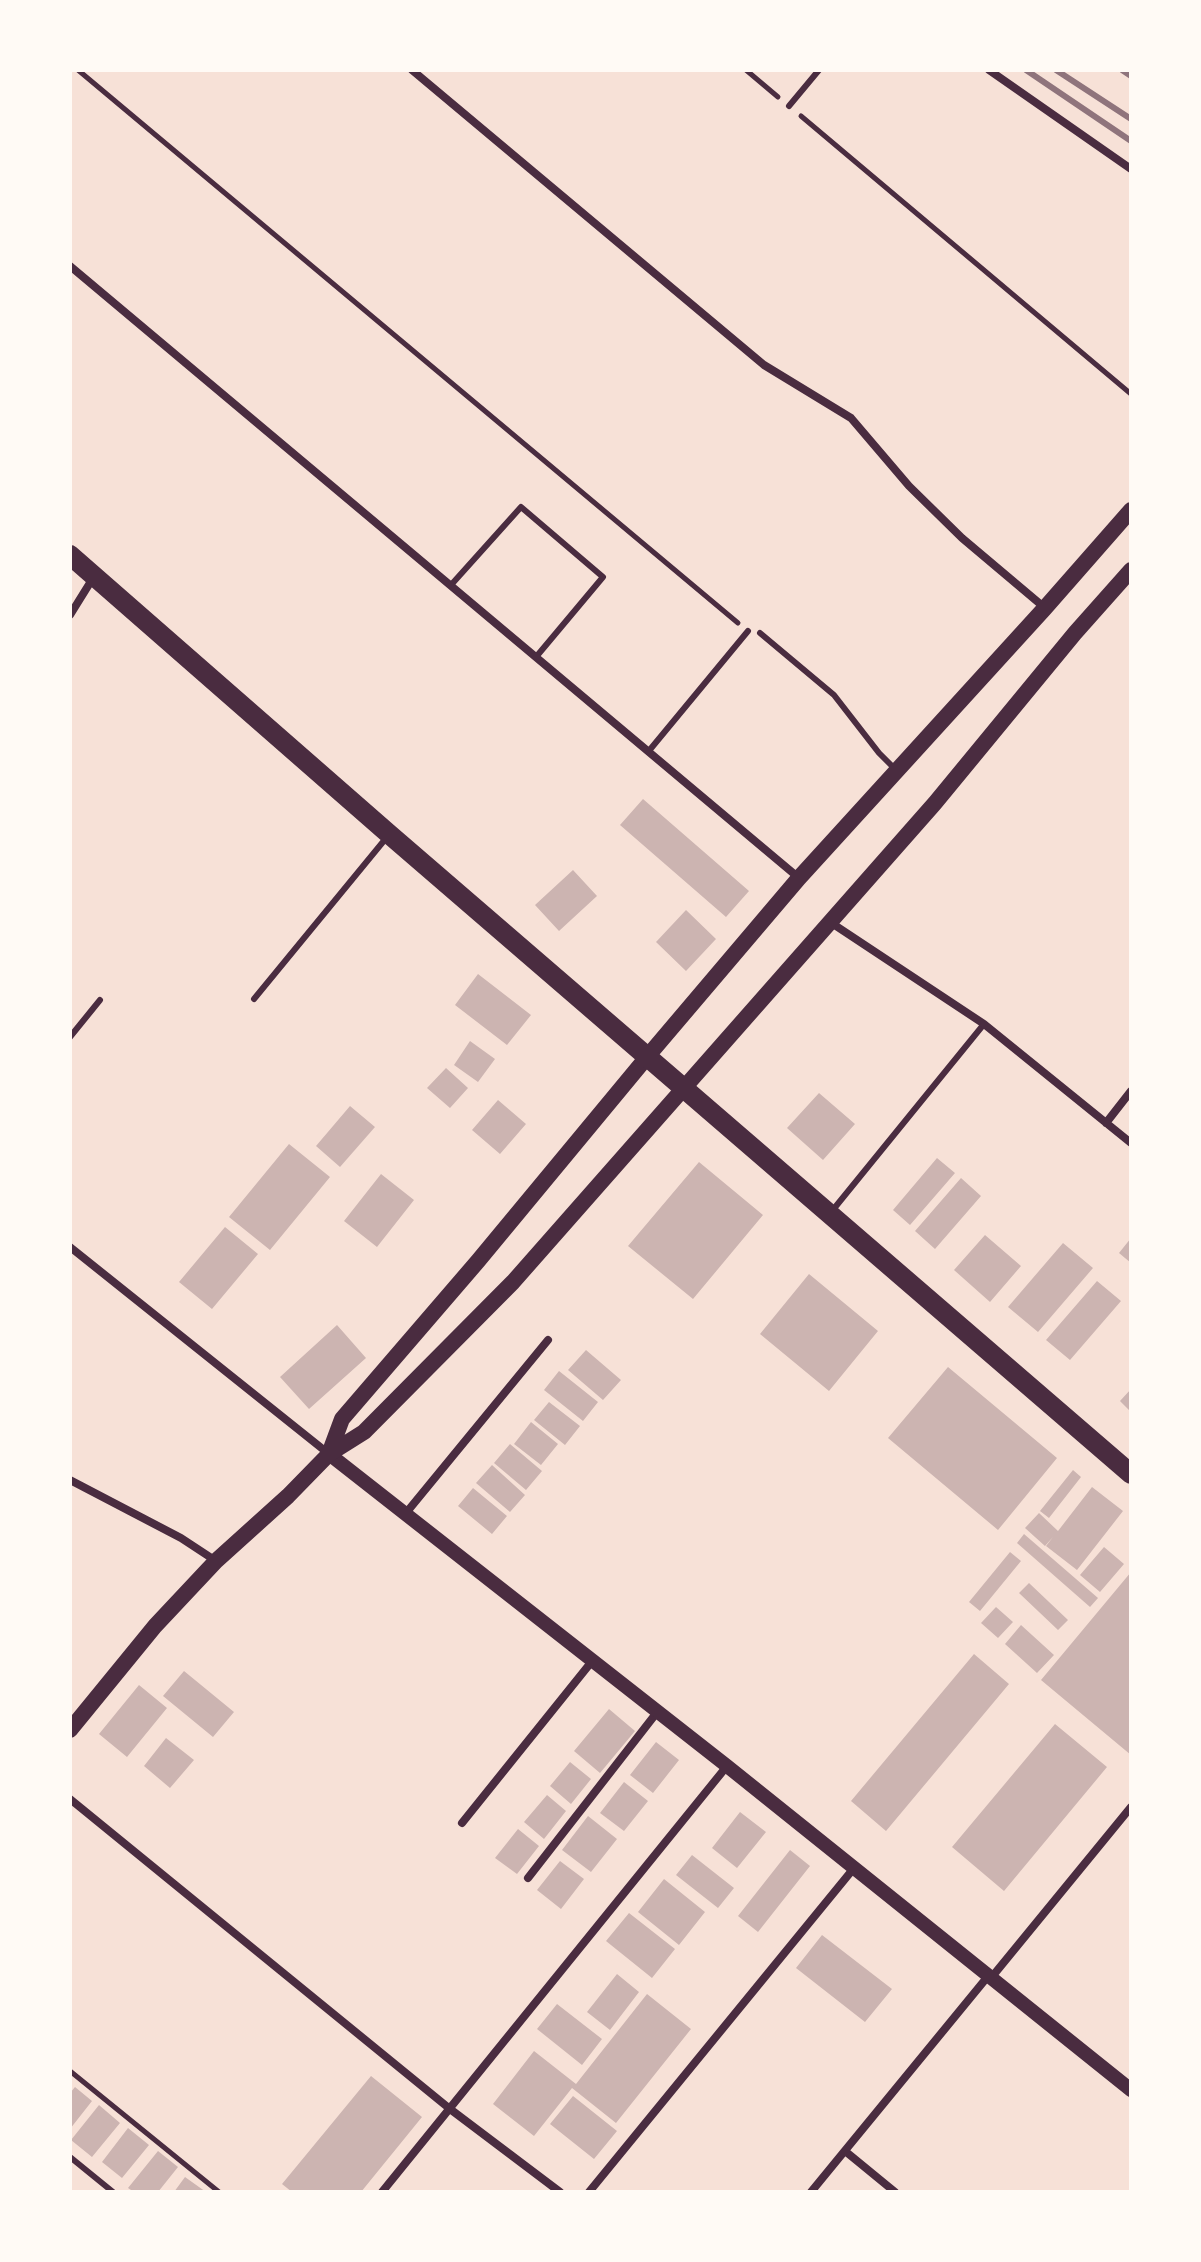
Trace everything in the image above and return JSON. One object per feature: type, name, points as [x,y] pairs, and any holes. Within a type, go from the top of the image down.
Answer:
[{"type":"main road","points":[[329,1454],[342,1419],[799,878],[1131,510]]},
{"type":"main road","points":[[70,555],[1131,1474]]},
{"type":"main road","points":[[70,1730],[155,1626],[216,1561],[329,1454],[364,1432],[513,1282],[935,803],[1131,570]]},
{"type":"street","points":[[412,70],[764,365],[851,418],[909,486],[962,538],[1045,608]]},
{"type":"street","points":[[989,70],[1131,169]]},
{"type":"street","points":[[70,266],[799,878]]},
{"type":"street","points":[[70,615],[95,576]]},
{"type":"street","points":[[830,922],[984,1024],[1131,1143]]},
{"type":"street","points":[[1106,1123],[1131,1091]]},
{"type":"street","points":[[70,1247],[658,1711],[1131,2090]]},
{"type":"street","points":[[406,1513],[548,1340]]},
{"type":"street","points":[[70,1480],[181,1538],[216,1561]]},
{"type":"street","points":[[462,1823],[593,1660]]},
{"type":"street","points":[[528,1878],[658,1711]]},
{"type":"street","points":[[382,2192],[727,1766]]},
{"type":"street","points":[[70,1799],[450,2109],[560,2192]]},
{"type":"street","points":[[811,2192],[1131,1807]]},
{"type":"street","points":[[589,2192],[854,1868]]},
{"type":"street","points":[[845,2151],[895,2192]]},
{"type":"lane","points":[[789,106],[819,70]]},
{"type":"lane","points":[[451,585],[521,507],[603,577],[536,657]]},
{"type":"lane","points":[[648,752],[748,631]]},
{"type":"lane","points":[[760,633],[834,695],[896,770]]},
{"type":"lane","points":[[254,999],[389,834]]},
{"type":"lane","points":[[70,1037],[100,1000]]},
{"type":"lane","points":[[829,1214],[984,1024]]},
{"type":"lane","points":[[70,2157],[113,2192]]},
{"type":"path","points":[[78,70],[748,631]]},
{"type":"path","points":[[746,70],[1131,394]]},
{"type":"path","points":[[70,2071],[219,2192]]},
{"type":"building","points":[[643,799],[749,891],[726,917],[620,825]]},
{"type":"building","points":[[573,870],[597,896],[559,931],[535,905]]},
{"type":"building","points":[[686,910],[716,939],[686,971],[656,942]]},
{"type":"building","points":[[478,974],[531,1015],[507,1045],[455,1005]]},
{"type":"building","points":[[470,1041],[495,1059],[478,1082],[454,1065]]},
{"type":"building","points":[[446,1068],[468,1088],[450,1108],[427,1088]]},
{"type":"building","points":[[819,1093],[855,1124],[823,1160],[787,1128]]},
{"type":"building","points":[[498,1100],[526,1124],[500,1154],[472,1130]]},
{"type":"building","points":[[350,1106],[375,1127],[340,1167],[316,1146]]},
{"type":"building","points":[[289,1144],[330,1177],[270,1250],[229,1217]]},
{"type":"building","points":[[937,1158],[955,1173],[910,1225],[893,1210]]},
{"type":"building","points":[[699,1162],[763,1215],[693,1299],[628,1246]]},
{"type":"building","points":[[381,1174],[414,1200],[377,1247],[344,1221]]},
{"type":"building","points":[[961,1178],[981,1196],[935,1249],[915,1231]]},
{"type":"building","points":[[225,1227],[258,1254],[212,1309],[179,1282]]},
{"type":"building","points":[[985,1235],[1021,1266],[990,1302],[954,1270]]},
{"type":"building","points":[[1131,1238],[1131,1263],[1119,1253]]},
{"type":"building","points":[[1063,1243],[1093,1268],[1038,1332],[1008,1307]]},
{"type":"building","points":[[809,1274],[878,1331],[829,1391],[760,1334]]},
{"type":"building","points":[[1097,1281],[1121,1301],[1070,1360],[1046,1340]]},
{"type":"building","points":[[337,1325],[366,1358],[309,1409],[280,1377]]},
{"type":"building","points":[[586,1350],[621,1380],[603,1400],[568,1370]]},
{"type":"building","points":[[948,1367],[1057,1458],[998,1530],[888,1438]]},
{"type":"building","points":[[559,1371],[598,1402],[583,1421],[544,1390]]},
{"type":"building","points":[[1131,1389],[1131,1412],[1120,1401]]},
{"type":"building","points":[[549,1402],[580,1426],[565,1445],[534,1420]]},
{"type":"building","points":[[531,1422],[558,1444],[541,1465],[514,1444]]},
{"type":"building","points":[[510,1444],[542,1471],[526,1490],[494,1463]]},
{"type":"building","points":[[492,1465],[525,1495],[510,1512],[476,1483]]},
{"type":"building","points":[[1073,1470],[1081,1477],[1049,1518],[1040,1511]]},
{"type":"building","points":[[1092,1487],[1123,1511],[1077,1570],[1046,1546],[1053,1537],[1045,1546],[1025,1528],[1039,1513],[1058,1531]]},
{"type":"building","points":[[473,1488],[507,1516],[492,1534],[458,1506]]},
{"type":"building","points":[[1024,1534],[1098,1598],[1090,1607],[1017,1543]]},
{"type":"building","points":[[1104,1547],[1124,1564],[1100,1592],[1080,1575]]},
{"type":"building","points":[[1010,1552],[1021,1561],[980,1611],[969,1602]]},
{"type":"building","points":[[1131,1572],[1131,1755],[1041,1680]]},
{"type":"building","points":[[1029,1583],[1068,1620],[1058,1630],[1019,1593]]},
{"type":"building","points":[[996,1607],[1013,1622],[998,1638],[981,1623]]},
{"type":"building","points":[[1021,1625],[1054,1655],[1037,1673],[1005,1644]]},
{"type":"building","points":[[974,1654],[1009,1684],[886,1831],[851,1801]]},
{"type":"building","points":[[184,1671],[234,1712],[213,1737],[163,1696]]},
{"type":"building","points":[[139,1685],[167,1708],[127,1757],[99,1734]]},
{"type":"building","points":[[609,1709],[635,1731],[600,1773],[574,1751]]},
{"type":"building","points":[[1055,1724],[1107,1767],[1004,1891],[952,1847]]},
{"type":"building","points":[[166,1738],[194,1760],[170,1788],[144,1766]]},
{"type":"building","points":[[656,1742],[679,1760],[653,1793],[630,1775]]},
{"type":"building","points":[[570,1762],[591,1779],[571,1804],[550,1786]]},
{"type":"building","points":[[624,1782],[648,1801],[624,1831],[600,1813]]},
{"type":"building","points":[[547,1795],[566,1811],[544,1839],[524,1822]]},
{"type":"building","points":[[740,1812],[766,1832],[737,1868],[712,1848]]},
{"type":"building","points":[[588,1816],[617,1839],[591,1872],[562,1850]]},
{"type":"building","points":[[518,1829],[539,1846],[517,1874],[495,1858]]},
{"type":"building","points":[[790,1850],[810,1866],[758,1932],[738,1916]]},
{"type":"building","points":[[692,1855],[734,1888],[718,1908],[676,1875]]},
{"type":"building","points":[[560,1861],[584,1879],[561,1909],[537,1890]]},
{"type":"building","points":[[664,1879],[705,1912],[679,1945],[638,1912]]},
{"type":"building","points":[[629,1913],[675,1949],[652,1978],[606,1941]]},
{"type":"building","points":[[822,1935],[892,1989],[865,2022],[796,1968]]},
{"type":"building","points":[[617,1974],[639,1992],[610,2030],[587,2012]]},
{"type":"building","points":[[647,1994],[691,2029],[616,2123],[572,2088],[534,2136],[493,2104],[534,2051],[576,2084]]},
{"type":"building","points":[[557,2004],[602,2039],[582,2065],[537,2029]]},
{"type":"building","points":[[371,2076],[422,2117],[361,2192],[292,2192],[282,2184]]},
{"type":"building","points":[[75,2087],[92,2101],[70,2129],[70,2093]]},
{"type":"building","points":[[573,2096],[617,2131],[594,2159],[550,2124]]},
{"type":"building","points":[[99,2105],[120,2123],[92,2157],[71,2140]]},
{"type":"building","points":[[128,2128],[149,2145],[122,2178],[102,2162]]},
{"type":"building","points":[[158,2151],[178,2167],[158,2192],[134,2192],[128,2188]]},
{"type":"building","points":[[185,2177],[206,2192],[174,2192]]},
{"type":"railway","points":[[1026,70],[1131,141]]},
{"type":"railway","points":[[1056,70],[1131,119]]},
{"type":"railway","points":[[1122,70],[1131,76]]}]
